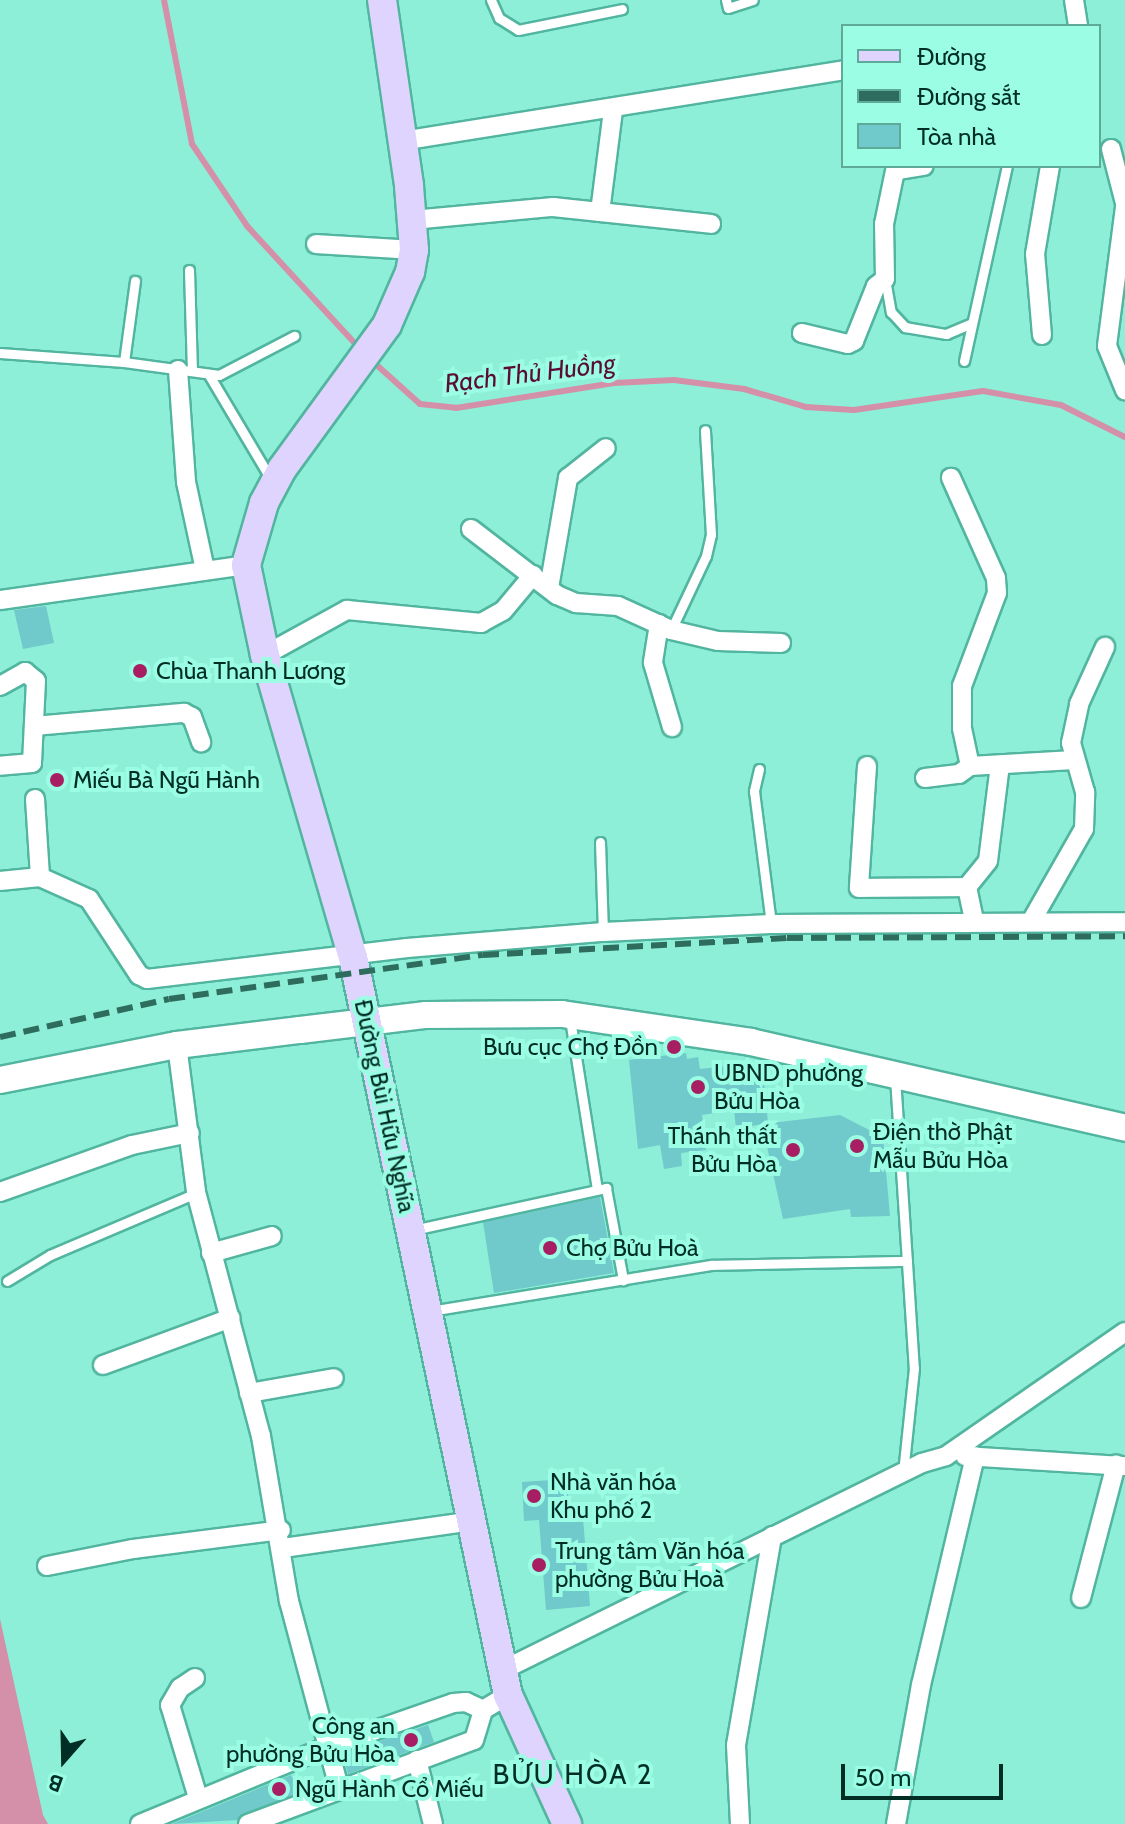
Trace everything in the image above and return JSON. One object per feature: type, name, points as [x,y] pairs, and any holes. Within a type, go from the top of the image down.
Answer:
[{"type":"main road","points":[[246,565],[274,484],[387,325],[414,250],[382,0]]},
{"type":"main road","name":"Đường Bùi Hữu Nghĩa","points":[[246,565],[265,655],[353,957],[506,1683],[567,1824]]},
{"type":"main road","points":[[0,1080],[177,1045],[426,1015],[569,1014],[723,1036],[1125,1128]]},
{"type":"street","points":[[1074,0],[1078,24]]},
{"type":"street","points":[[402,141],[613,110],[841,70]]},
{"type":"street","points":[[600,212],[613,110]]},
{"type":"street","points":[[1112,149],[1125,205],[1107,346],[1125,390]]},
{"type":"street","points":[[802,333],[851,343],[878,281],[885,279],[884,224],[897,168]]},
{"type":"street","points":[[1042,335],[1035,254],[1050,168]]},
{"type":"street","points":[[412,220],[539,208],[711,224]]},
{"type":"street","points":[[316,244],[414,250]]},
{"type":"street","points":[[185,370],[186,482],[205,570]]},
{"type":"street","points":[[549,588],[568,478],[606,448]]},
{"type":"street","points":[[951,478],[998,584],[962,686],[962,728],[970,766]]},
{"type":"street","points":[[471,529],[549,588],[576,603],[618,606],[665,627],[718,641],[781,643]]},
{"type":"street","points":[[0,600],[246,565]]},
{"type":"street","points":[[265,655],[347,610],[481,623],[503,611],[533,575]]},
{"type":"street","points":[[665,627],[653,663],[672,727]]},
{"type":"street","points":[[1032,920],[1084,829],[1088,810],[1071,743],[1079,704],[1105,647]]},
{"type":"street","points":[[0,686],[25,672],[32,676],[34,726],[32,763],[0,766]]},
{"type":"street","points":[[34,726],[184,713],[192,717],[201,742]]},
{"type":"street","points":[[925,778],[951,777],[970,766],[1074,760]]},
{"type":"street","points":[[967,887],[988,861],[1000,765]]},
{"type":"street","points":[[867,766],[859,888],[967,887]]},
{"type":"street","points":[[35,799],[40,877]]},
{"type":"street","points":[[0,881],[40,877],[89,899],[139,975],[147,979],[603,932],[771,924],[974,920],[1125,922]]},
{"type":"street","points":[[967,887],[974,920]]},
{"type":"street","points":[[177,1045],[196,1192],[249,1393],[282,1539],[289,1601],[339,1788]]},
{"type":"street","points":[[0,1192],[132,1145],[190,1133]]},
{"type":"street","points":[[211,1253],[272,1236]]},
{"type":"street","points":[[103,1365],[231,1318]]},
{"type":"street","points":[[248,1824],[474,1740],[483,1710],[506,1683],[772,1536],[903,1473],[946,1456],[1125,1332]]},
{"type":"street","points":[[249,1393],[334,1378]]},
{"type":"street","points":[[946,1456],[1121,1465],[1081,1598]]},
{"type":"street","points":[[896,1824],[921,1685],[975,1456]]},
{"type":"street","points":[[47,1566],[133,1549],[472,1521]]},
{"type":"street","points":[[740,1824],[736,1745],[772,1536]]},
{"type":"street","points":[[195,1678],[180,1688],[170,1705],[198,1798]]},
{"type":"street","points":[[140,1824],[327,1747],[453,1703],[466,1702],[483,1710]]},
{"type":"street","points":[[417,1760],[433,1824]]},
{"type":"lane","points":[[491,0],[499,18],[518,30],[622,9]]},
{"type":"lane","points":[[726,0],[728,8],[753,0]]},
{"type":"lane","points":[[964,361],[970,324],[995,238],[1007,168]]},
{"type":"lane","points":[[185,370],[189,270]]},
{"type":"lane","points":[[885,279],[891,312],[905,327],[946,334],[970,324]]},
{"type":"lane","points":[[124,362],[135,281]]},
{"type":"lane","points":[[0,353],[124,362],[209,375],[230,373],[294,336]]},
{"type":"lane","points":[[209,375],[274,484]]},
{"type":"lane","points":[[665,627],[706,556],[711,535],[705,430]]},
{"type":"lane","points":[[759,769],[754,791],[771,924]]},
{"type":"lane","points":[[600,842],[603,932]]},
{"type":"lane","points":[[569,1014],[597,1189]]},
{"type":"lane","points":[[895,1073],[914,1368],[903,1473]]},
{"type":"lane","points":[[412,1231],[597,1189],[609,1191],[623,1280]]},
{"type":"lane","points":[[7,1281],[62,1249],[196,1192]]},
{"type":"lane","points":[[427,1312],[712,1265],[907,1261]]},
{"type":"shaded area","points":[[0,1619],[43,1815],[48,1824],[0,1824]]},
{"type":"building","points":[[46,606],[54,643],[23,649],[14,610]]},
{"type":"building","name":"UBND phường Bửu Hòa","points":[[686,1053],[687,1059],[698,1057],[700,1069],[762,1062],[768,1123],[736,1129],[734,1110],[702,1115],[706,1150],[681,1153],[682,1166],[664,1169],[660,1145],[638,1149],[629,1060]]},
{"type":"building","points":[[840,1115],[883,1137],[890,1216],[851,1217],[850,1209],[783,1219],[762,1124]]},
{"type":"building","name":"Chợ Bửu Hoà","points":[[600,1197],[614,1273],[494,1293],[483,1222]]},
{"type":"building","points":[[567,1479],[569,1519],[583,1518],[590,1606],[546,1610],[539,1520],[524,1521],[522,1482]]},
{"type":"building","points":[[428,1725],[434,1742],[348,1774],[342,1754]]},
{"type":"building","points":[[291,1775],[300,1792],[237,1820],[172,1824]]},
{"type":"waterway","name":"Rạch Thủ Huồng","points":[[164,0],[192,144],[247,226],[359,348]]},
{"type":"waterway","name":"Rạch Thủ Huồng","points":[[370,359],[420,404],[456,408],[614,383],[674,380],[744,389],[806,407],[854,410],[983,391],[1061,405],[1125,437]]},
{"type":"railway","points":[[0,1037],[169,999],[483,955],[787,938],[1125,936]]},
{"type":"place","name":"Chùa Thanh Lương","points":[[140,671]]},
{"type":"place","name":"Miếu Bà Ngũ Hành","points":[[57,780]]},
{"type":"place","name":"Bưu cục Chợ Đồn","points":[[674,1047]]},
{"type":"place","name":"UBND phường Bửu Hòa","points":[[698,1087]]},
{"type":"place","name":"Điện thờ Phật Mẫu Bửu Hòa","points":[[857,1146]]},
{"type":"place","name":"Thánh thất Bửu Hòa","points":[[793,1150]]},
{"type":"place","name":"Chợ Bửu Hoà","points":[[550,1248]]},
{"type":"place","name":"Nhà văn hóa Khu phố 2","points":[[534,1496]]},
{"type":"place","name":"Trung tâm Văn hóa phường Bửu Hoà","points":[[539,1565]]},
{"type":"place","name":"Công an phường Bửu Hòa","points":[[411,1740]]},
{"type":"place","name":"Ngũ Hành Cổ Miếu","points":[[279,1789]]},
{"type":"district","name":"BỬU HÒA 2","points":[[573,1774]]}]
